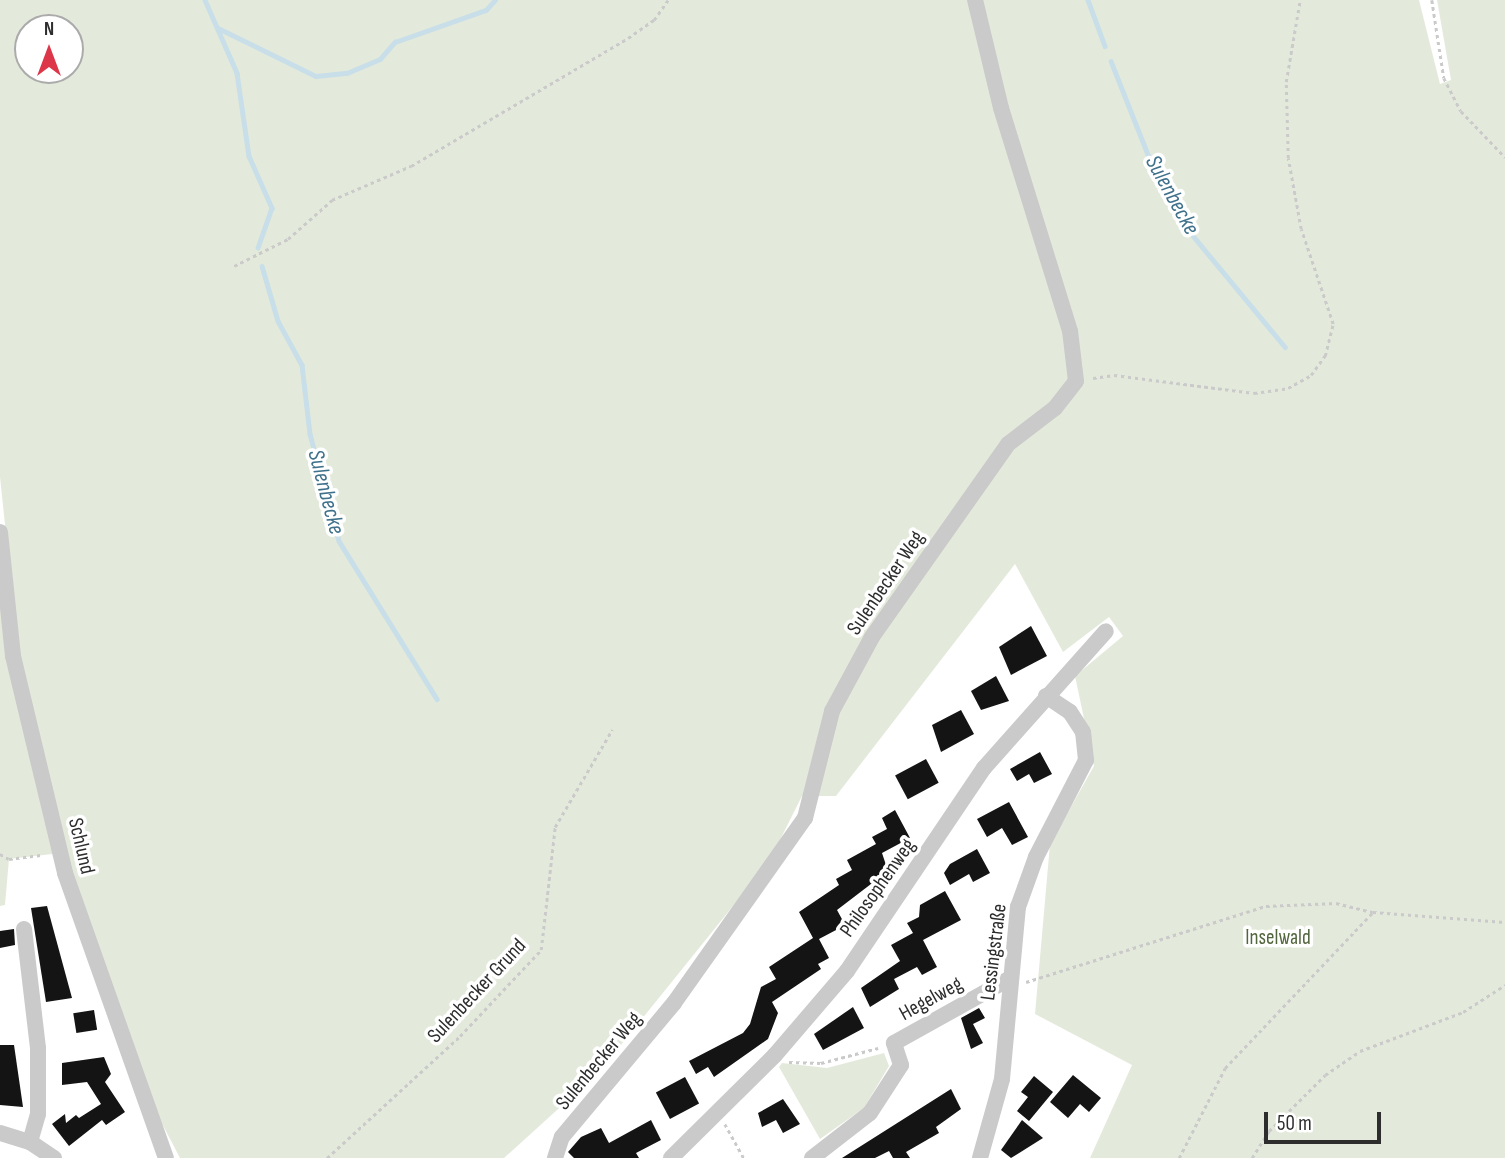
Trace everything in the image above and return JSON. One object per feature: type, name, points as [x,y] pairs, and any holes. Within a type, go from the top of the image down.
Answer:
[{"type":"street","points":[[975,0],[986,59],[1070,331],[1076,381]]},
{"type":"street","name":"Sulenbecker Weg","points":[[555,1158],[562,1137],[674,1003],[805,818],[832,711],[872,637],[1008,444],[1055,408],[1076,381]]},
{"type":"street","name":"Schlund","points":[[0,532],[13,656],[61,853],[166,1158]]},
{"type":"street","name":"Philosophenweg","points":[[671,1158],[775,1055],[847,971],[984,768],[1106,631]]},
{"type":"street","name":"Lessingstraße","points":[[980,1158],[1002,1079],[1018,907],[1036,857],[1086,760],[1083,732],[1070,712],[1046,696]]},
{"type":"street","points":[[24,929],[38,1048],[38,1114],[30,1142]]},
{"type":"street","name":"Hegelweg","points":[[812,1158],[870,1113],[901,1065],[894,1043],[1011,984]]},
{"type":"street","points":[[0,1133],[30,1142],[54,1158]]},
{"type":"path","points":[[234,267],[288,239],[332,200],[411,166],[628,38],[654,20],[668,0]]},
{"type":"path","points":[[1076,381],[1114,375],[1254,394],[1287,388],[1311,375],[1325,356],[1333,324],[1301,229],[1288,158],[1286,82],[1300,0]]},
{"type":"path","points":[[1432,0],[1444,78],[1461,111],[1505,157]]},
{"type":"path","name":"Sulenbecker Grund","points":[[327,1158],[460,1036],[541,950],[555,827],[612,730]]},
{"type":"path","points":[[0,853],[9,859],[61,853]]},
{"type":"path","points":[[1011,984],[1266,906],[1336,903],[1373,912],[1505,922]]},
{"type":"path","points":[[1179,1158],[1225,1068],[1373,912]]},
{"type":"path","points":[[1252,1158],[1269,1131],[1343,1063],[1463,1012],[1505,985]]},
{"type":"path","points":[[775,1055],[784,1062],[821,1063],[894,1043]]},
{"type":"path","points":[[719,1113],[744,1158]]},
{"type":"green space","name":"Inselwald","points":[[0,0],[1419,0],[1440,84],[1451,80],[1437,0],[1505,0],[1505,1158],[1090,1158],[1132,1065],[1035,1014],[1050,844],[1094,766],[1075,676],[1123,636],[1109,617],[1063,652],[1015,564],[836,796],[802,796],[770,860],[600,1071],[504,1158],[180,1158],[157,1114],[61,853],[9,859],[5,905],[0,906],[0,604],[19,658],[0,477]]},
{"type":"green space","points":[[884,1053],[889,1066],[864,1108],[820,1139],[779,1067],[782,1063],[827,1068]]},
{"type":"building","points":[[1031,626],[1047,656],[1011,675],[999,647]]},
{"type":"building","points":[[996,676],[1009,701],[981,710],[971,691]]},
{"type":"building","points":[[961,710],[974,734],[941,752],[932,725]]},
{"type":"building","points":[[1040,752],[1052,774],[1034,783],[1029,774],[1017,781],[1010,769]]},
{"type":"building","points":[[926,759],[939,783],[908,799],[895,775]]},
{"type":"building","points":[[1009,802],[1028,837],[1012,845],[1002,828],[987,837],[977,819]]},
{"type":"building","points":[[895,810],[910,838],[882,853],[888,871],[837,910],[843,921],[838,929],[819,939],[829,958],[818,964],[821,969],[772,1002],[778,1013],[768,1039],[714,1077],[708,1067],[696,1074],[689,1061],[743,1033],[750,1024],[761,987],[776,979],[769,967],[813,938],[799,912],[839,885],[836,879],[852,870],[847,860],[876,844],[872,837],[887,829],[882,818]]},
{"type":"building","points":[[977,849],[990,873],[973,882],[969,874],[950,885],[944,873],[950,864]]},
{"type":"building","points":[[945,891],[961,920],[923,940],[937,967],[922,975],[917,967],[894,979],[899,989],[870,1007],[861,988],[900,961],[891,945],[913,933],[907,923],[919,917],[920,905]]},
{"type":"building","points":[[47,906],[72,998],[46,1002],[31,908]]},
{"type":"building","points":[[14,929],[15,945],[0,948],[0,931]]},
{"type":"building","points":[[853,1007],[864,1028],[823,1050],[814,1034]]},
{"type":"building","points":[[979,1008],[985,1018],[973,1024],[983,1043],[971,1049],[961,1018]]},
{"type":"building","points":[[94,1010],[97,1030],[76,1033],[73,1013]]},
{"type":"building","points":[[0,1045],[14,1045],[23,1107],[0,1105]]},
{"type":"building","points":[[104,1057],[111,1074],[105,1082],[125,1112],[106,1125],[102,1120],[69,1146],[52,1124],[65,1114],[66,1123],[76,1115],[79,1118],[101,1104],[87,1082],[62,1085],[62,1063]]},
{"type":"building","points":[[1073,1075],[1101,1098],[1089,1112],[1080,1104],[1068,1118],[1050,1102]]},
{"type":"building","points":[[1034,1076],[1053,1092],[1029,1121],[1017,1111],[1028,1097],[1021,1092]]},
{"type":"building","points":[[685,1077],[699,1103],[670,1119],[656,1092]]},
{"type":"building","points":[[951,1089],[961,1109],[936,1127],[939,1133],[906,1152],[910,1158],[893,1158],[889,1151],[875,1158],[842,1158]]},
{"type":"building","points":[[783,1099],[800,1124],[783,1133],[776,1120],[762,1127],[758,1113]]},
{"type":"building","points":[[651,1120],[661,1140],[636,1153],[639,1158],[574,1158],[568,1152],[581,1137],[601,1128],[609,1143]]},
{"type":"building","points":[[1022,1120],[1043,1138],[1011,1158],[1001,1150]]},
{"type":"waterway","name":"Sulenbecke","points":[[205,0],[237,73],[249,156],[272,208],[258,248]]},
{"type":"waterway","name":"Sulenbecke","points":[[218,28],[316,76],[347,73],[380,59],[395,42],[486,10],[495,0]]},
{"type":"waterway","name":"Sulenbecke","points":[[1088,0],[1105,46]]},
{"type":"waterway","name":"Sulenbecke","points":[[1111,61],[1149,157],[1185,226],[1285,347]]},
{"type":"waterway","name":"Sulenbecke","points":[[262,266],[278,321],[302,365],[310,434],[339,541],[437,699]]}]
